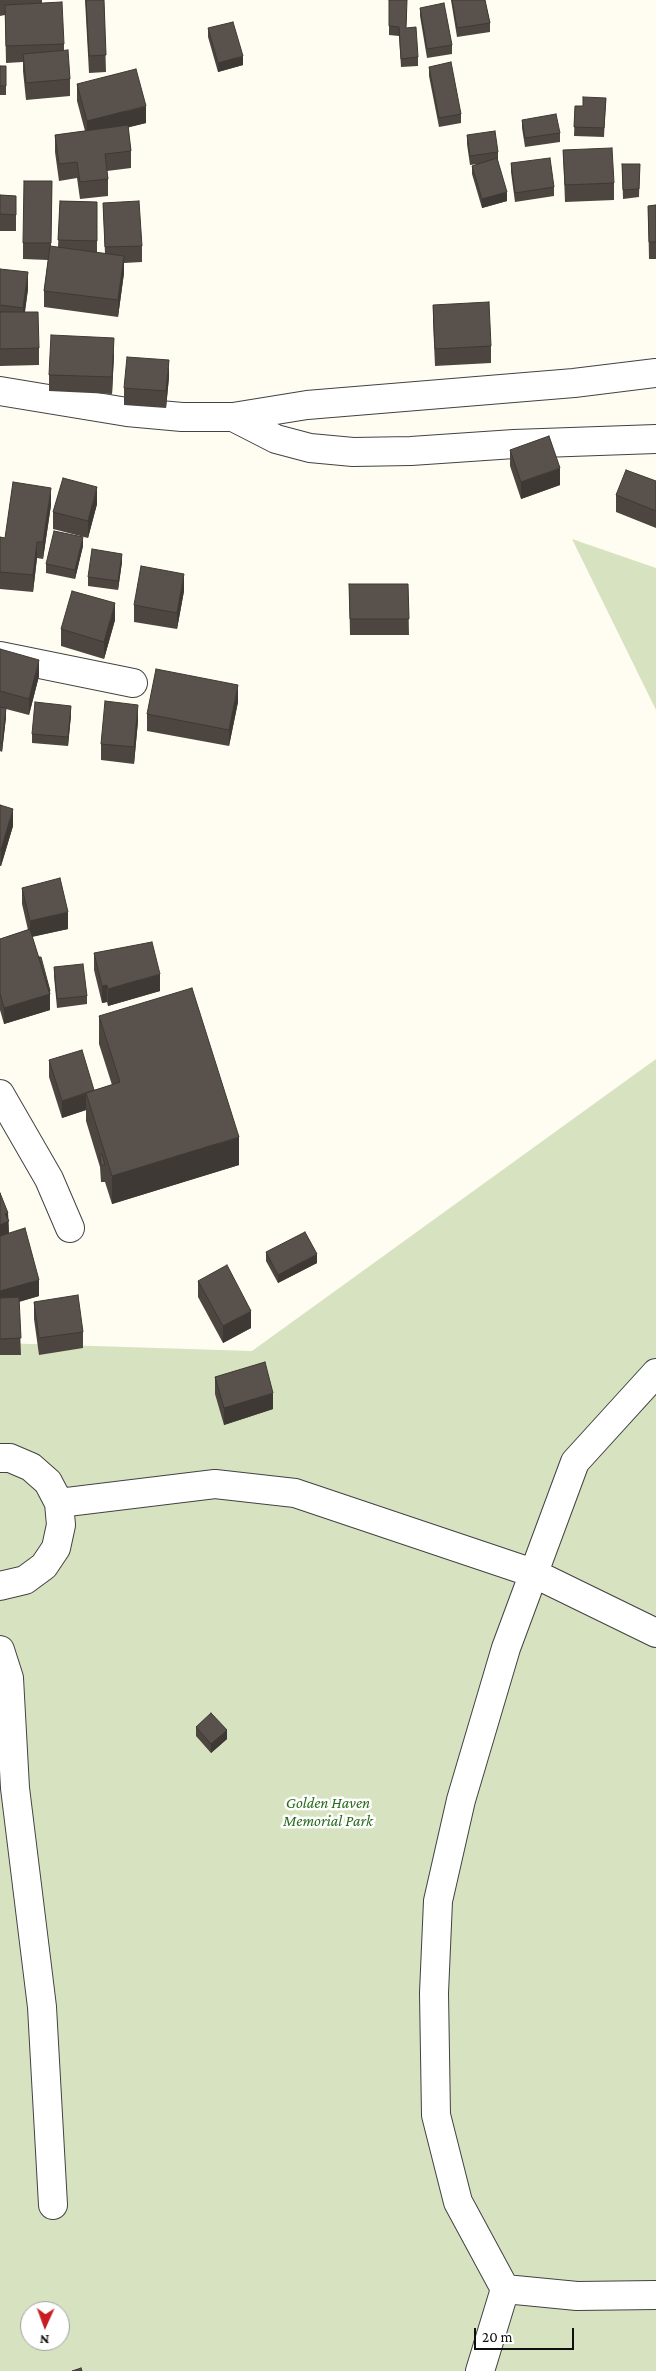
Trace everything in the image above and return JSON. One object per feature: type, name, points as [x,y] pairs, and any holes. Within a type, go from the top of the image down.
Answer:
[{"type":"street","points":[[0,391],[127,412],[182,417],[233,417],[307,405],[574,383],[656,373]]},
{"type":"street","points":[[233,417],[276,439],[310,448],[353,452],[656,439]]},
{"type":"street","points":[[0,656],[133,683]]},
{"type":"street","points":[[0,1094],[49,1179],[70,1228]]},
{"type":"street","points":[[480,2371],[505,2289],[458,2202],[436,2115],[434,1993],[438,1901],[461,1800],[506,1648],[575,1462],[656,1373]]},
{"type":"street","points":[[0,1458],[10,1458],[31,1467],[48,1482],[59,1503],[61,1525],[56,1548],[44,1566],[26,1580],[0,1586]]},
{"type":"street","points":[[59,1503],[215,1484],[295,1493],[533,1573],[656,1633]]},
{"type":"street","points":[[0,1650],[9,1678],[16,1788],[42,2007],[54,2205]]},
{"type":"street","points":[[505,2289],[577,2296],[656,2295]]},
{"type":"green space","points":[[572,539],[656,568],[656,710]]},
{"type":"green space","name":"Golden Haven Memorial Park","points":[[656,1059],[656,2371],[0,2371],[0,1343],[252,1351]]},
{"type":"building","points":[[86,0],[104,0],[106,55],[89,56]]},
{"type":"building","points":[[389,0],[407,0],[406,28],[416,27],[418,57],[401,59],[399,27],[389,26]]},
{"type":"building","points":[[452,0],[485,0],[490,23],[457,28]]},
{"type":"building","points":[[62,2],[64,44],[6,46],[5,5]]},
{"type":"building","points":[[444,3],[452,45],[427,49],[420,8]]},
{"type":"building","points":[[233,22],[243,56],[218,63],[208,28]]},
{"type":"building","points":[[68,50],[70,79],[26,83],[23,54]]},
{"type":"building","points":[[451,62],[461,114],[439,118],[429,67]]},
{"type":"building","points":[[0,66],[6,66],[6,86],[0,86]]},
{"type":"building","points":[[136,69],[146,106],[87,121],[77,84]]},
{"type":"building","points":[[583,97],[606,98],[604,128],[574,127],[575,106],[583,106]]},
{"type":"building","points":[[556,114],[560,133],[525,138],[522,120]]},
{"type":"building","points":[[128,125],[131,151],[105,154],[108,179],[80,182],[77,162],[59,164],[55,135]]},
{"type":"building","points":[[495,131],[498,152],[470,156],[467,135]]},
{"type":"building","points":[[612,148],[614,183],[565,185],[563,150]]},
{"type":"building","points":[[497,158],[507,192],[482,199],[472,166]]},
{"type":"building","points":[[550,158],[554,187],[515,193],[511,163]]},
{"type":"building","points":[[622,164],[640,164],[639,189],[623,190]]},
{"type":"building","points":[[24,181],[52,181],[51,243],[23,243]]},
{"type":"building","points":[[0,195],[16,196],[16,215],[0,214]]},
{"type":"building","points":[[60,201],[97,202],[97,241],[58,240]]},
{"type":"building","points":[[139,201],[142,246],[105,247],[103,203]]},
{"type":"building","points":[[656,205],[656,242],[649,242],[648,206]]},
{"type":"building","points":[[50,246],[124,256],[118,300],[44,291]]},
{"type":"building","points":[[0,269],[28,272],[23,308],[0,305]]},
{"type":"building","points":[[489,302],[491,346],[435,349],[433,305]]},
{"type":"building","points":[[0,312],[38,312],[39,348],[0,349]]},
{"type":"building","points":[[51,335],[114,338],[112,377],[49,375]]},
{"type":"building","points":[[127,357],[169,360],[166,391],[124,388]]},
{"type":"building","points":[[549,436],[560,468],[521,482],[510,450]]},
{"type":"building","points":[[626,470],[656,481],[656,511],[616,495]]},
{"type":"building","points":[[63,478],[97,487],[88,521],[53,512]]},
{"type":"building","points":[[13,482],[51,488],[43,542],[37,542],[33,575],[0,572],[0,537],[5,538]]},
{"type":"building","points":[[54,531],[83,537],[75,570],[46,564]]},
{"type":"building","points":[[92,549],[122,554],[118,581],[88,577]]},
{"type":"building","points":[[141,566],[184,574],[177,613],[134,605]]},
{"type":"building","points":[[349,584],[408,584],[409,619],[350,619]]},
{"type":"building","points":[[72,591],[115,603],[104,642],[61,629]]},
{"type":"building","points":[[0,649],[39,660],[29,699],[0,691]]},
{"type":"building","points":[[156,669],[238,685],[229,730],[147,714]]},
{"type":"building","points":[[105,701],[138,705],[134,747],[101,744]]},
{"type":"building","points":[[35,702],[71,706],[68,737],[32,734]]},
{"type":"building","points":[[0,707],[6,708],[2,743],[0,743]]},
{"type":"building","points":[[0,805],[13,809],[1,850],[0,849]]},
{"type":"building","points":[[60,878],[68,912],[30,921],[22,888]]},
{"type":"building","points":[[30,929],[50,994],[4,1008],[0,993],[0,939]]},
{"type":"building","points":[[152,942],[160,974],[108,989],[107,985],[102,986],[94,953]]},
{"type":"building","points":[[39,957],[41,957],[49,992]]},
{"type":"building","points":[[83,964],[87,996],[57,999],[54,967]]},
{"type":"building","points":[[192,988],[239,1137],[112,1176],[86,1093],[120,1082],[99,1016]]},
{"type":"building","points":[[82,1050],[94,1090],[62,1101],[49,1060]]},
{"type":"building","points":[[102,1154],[105,1165],[101,1165],[100,1155]]},
{"type":"building","points":[[0,1193],[8,1213],[5,1214],[9,1221],[0,1225]]},
{"type":"building","points":[[25,1228],[39,1280],[0,1291],[0,1236]]},
{"type":"building","points":[[305,1232],[317,1254],[278,1275],[266,1252]]},
{"type":"building","points":[[227,1265],[251,1311],[223,1326],[198,1281]]},
{"type":"building","points":[[78,1295],[83,1332],[39,1338],[34,1302]]},
{"type":"building","points":[[19,1297],[21,1338],[0,1339],[0,1298]]},
{"type":"building","points":[[265,1362],[273,1393],[224,1408],[215,1377]]},
{"type":"building","points":[[211,1713],[227,1730],[211,1744],[196,1727]]}]
